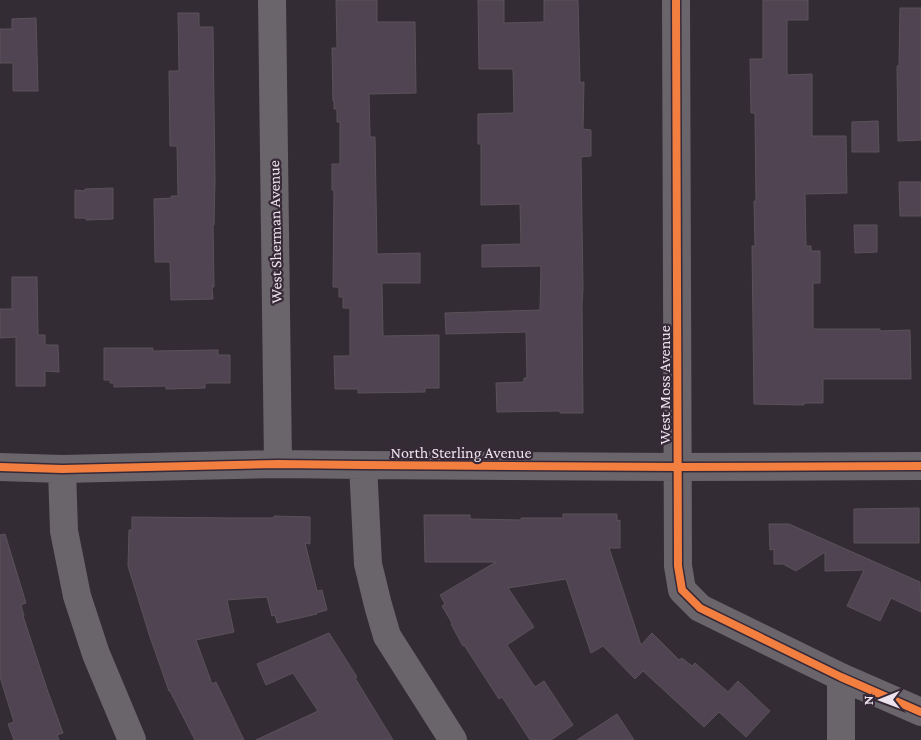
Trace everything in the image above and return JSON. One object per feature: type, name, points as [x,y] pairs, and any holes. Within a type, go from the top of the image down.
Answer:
[{"type":"street","name":"West Sherman Avenue","points":[[272,0],[278,464]]},
{"type":"street","name":"West Moss Avenue","points":[[676,0],[678,566],[682,590],[700,608],[841,677],[921,712]]},
{"type":"street","name":"North Sterling Avenue","points":[[0,467],[62,469],[278,464],[678,467],[921,466]]},
{"type":"street","points":[[362,465],[368,564],[387,636],[453,740]]},
{"type":"street","points":[[62,469],[64,531],[77,596],[96,654],[132,740]]},
{"type":"street","points":[[841,677],[841,740]]},
{"type":"building","points":[[336,0],[377,0],[377,22],[415,22],[416,93],[369,94],[370,137],[375,137],[377,254],[420,253],[420,283],[382,283],[383,336],[439,335],[439,388],[425,388],[425,392],[358,393],[358,389],[335,389],[334,356],[350,356],[350,308],[343,308],[343,297],[339,297],[339,287],[333,287],[334,190],[332,190],[332,164],[340,164],[340,122],[337,122],[337,109],[334,109],[333,101],[332,48],[337,48]]},
{"type":"building","points":[[478,0],[504,0],[504,23],[544,22],[544,0],[578,0],[580,83],[584,82],[583,129],[591,130],[591,156],[581,157],[583,413],[560,413],[560,411],[497,412],[496,383],[524,382],[524,378],[527,378],[526,332],[446,334],[445,313],[540,310],[541,266],[482,267],[482,245],[521,244],[520,204],[481,205],[481,144],[478,144],[478,114],[514,113],[513,69],[479,69]]},
{"type":"building","points":[[763,0],[808,0],[808,20],[787,20],[787,75],[812,74],[812,136],[846,136],[847,193],[805,194],[806,246],[811,246],[811,251],[820,251],[820,283],[813,283],[813,329],[910,330],[911,379],[823,379],[823,403],[804,403],[804,405],[754,404],[752,246],[755,246],[755,113],[751,113],[750,59],[763,59]]},
{"type":"building","points":[[900,8],[921,8],[921,140],[898,141],[897,66],[899,66]]},
{"type":"building","points":[[178,13],[199,13],[199,27],[213,27],[215,181],[213,299],[171,300],[170,262],[155,262],[154,199],[178,196],[177,146],[170,146],[169,71],[179,71]]},
{"type":"building","points":[[36,18],[38,91],[13,91],[13,63],[0,63],[0,29],[12,29],[12,19]]},
{"type":"building","points":[[878,121],[879,152],[852,152],[852,122]]},
{"type":"building","points":[[899,182],[921,182],[921,216],[900,216]]},
{"type":"building","points":[[113,188],[113,219],[86,220],[86,218],[75,218],[75,190],[85,191],[85,189]]},
{"type":"building","points":[[854,225],[877,225],[877,252],[855,253]]},
{"type":"building","points":[[12,277],[37,277],[38,335],[45,335],[45,345],[58,345],[59,372],[45,371],[45,386],[16,386],[16,337],[0,338],[0,309],[12,309]]},
{"type":"building","points":[[104,348],[153,348],[153,351],[218,350],[218,355],[230,355],[230,383],[205,383],[205,388],[166,389],[166,386],[114,387],[114,383],[110,383],[110,380],[104,380]]},
{"type":"building","points":[[919,508],[919,543],[854,543],[854,509]]},
{"type":"building","points":[[563,514],[617,514],[617,521],[620,520],[620,548],[609,548],[641,645],[652,633],[679,660],[682,658],[692,666],[695,663],[728,692],[738,681],[770,711],[746,737],[719,712],[704,727],[643,671],[635,679],[603,646],[591,653],[566,579],[508,588],[534,627],[507,645],[535,687],[544,681],[573,725],[551,740],[530,740],[502,697],[499,699],[463,646],[442,606],[445,604],[440,595],[496,562],[425,562],[424,515],[470,515],[470,519],[521,520],[521,518],[563,518]]},
{"type":"building","points":[[274,516],[310,517],[310,544],[305,543],[317,591],[322,590],[327,610],[277,623],[275,615],[272,616],[267,597],[227,600],[234,632],[196,640],[212,684],[216,682],[244,740],[195,740],[169,691],[128,566],[129,530],[132,530],[132,517],[274,518]]},
{"type":"building","points":[[769,524],[789,524],[920,582],[921,612],[891,598],[880,621],[847,606],[864,570],[825,571],[825,552],[796,571],[783,564],[774,564],[774,549],[770,550]]},
{"type":"building","points":[[5,534],[26,603],[21,605],[23,616],[63,733],[57,735],[59,740],[14,740],[8,724],[14,722],[0,677],[0,535]]},
{"type":"building","points":[[329,633],[393,740],[256,740],[318,711],[293,673],[266,685],[257,664]]},
{"type":"building","points":[[617,714],[634,740],[577,740]]},
{"type":"cycle path","points":[[676,0],[678,566],[682,590],[700,608],[841,677],[921,712]]},
{"type":"cycle path","points":[[0,467],[62,469],[278,464],[678,467],[921,466]]}]
